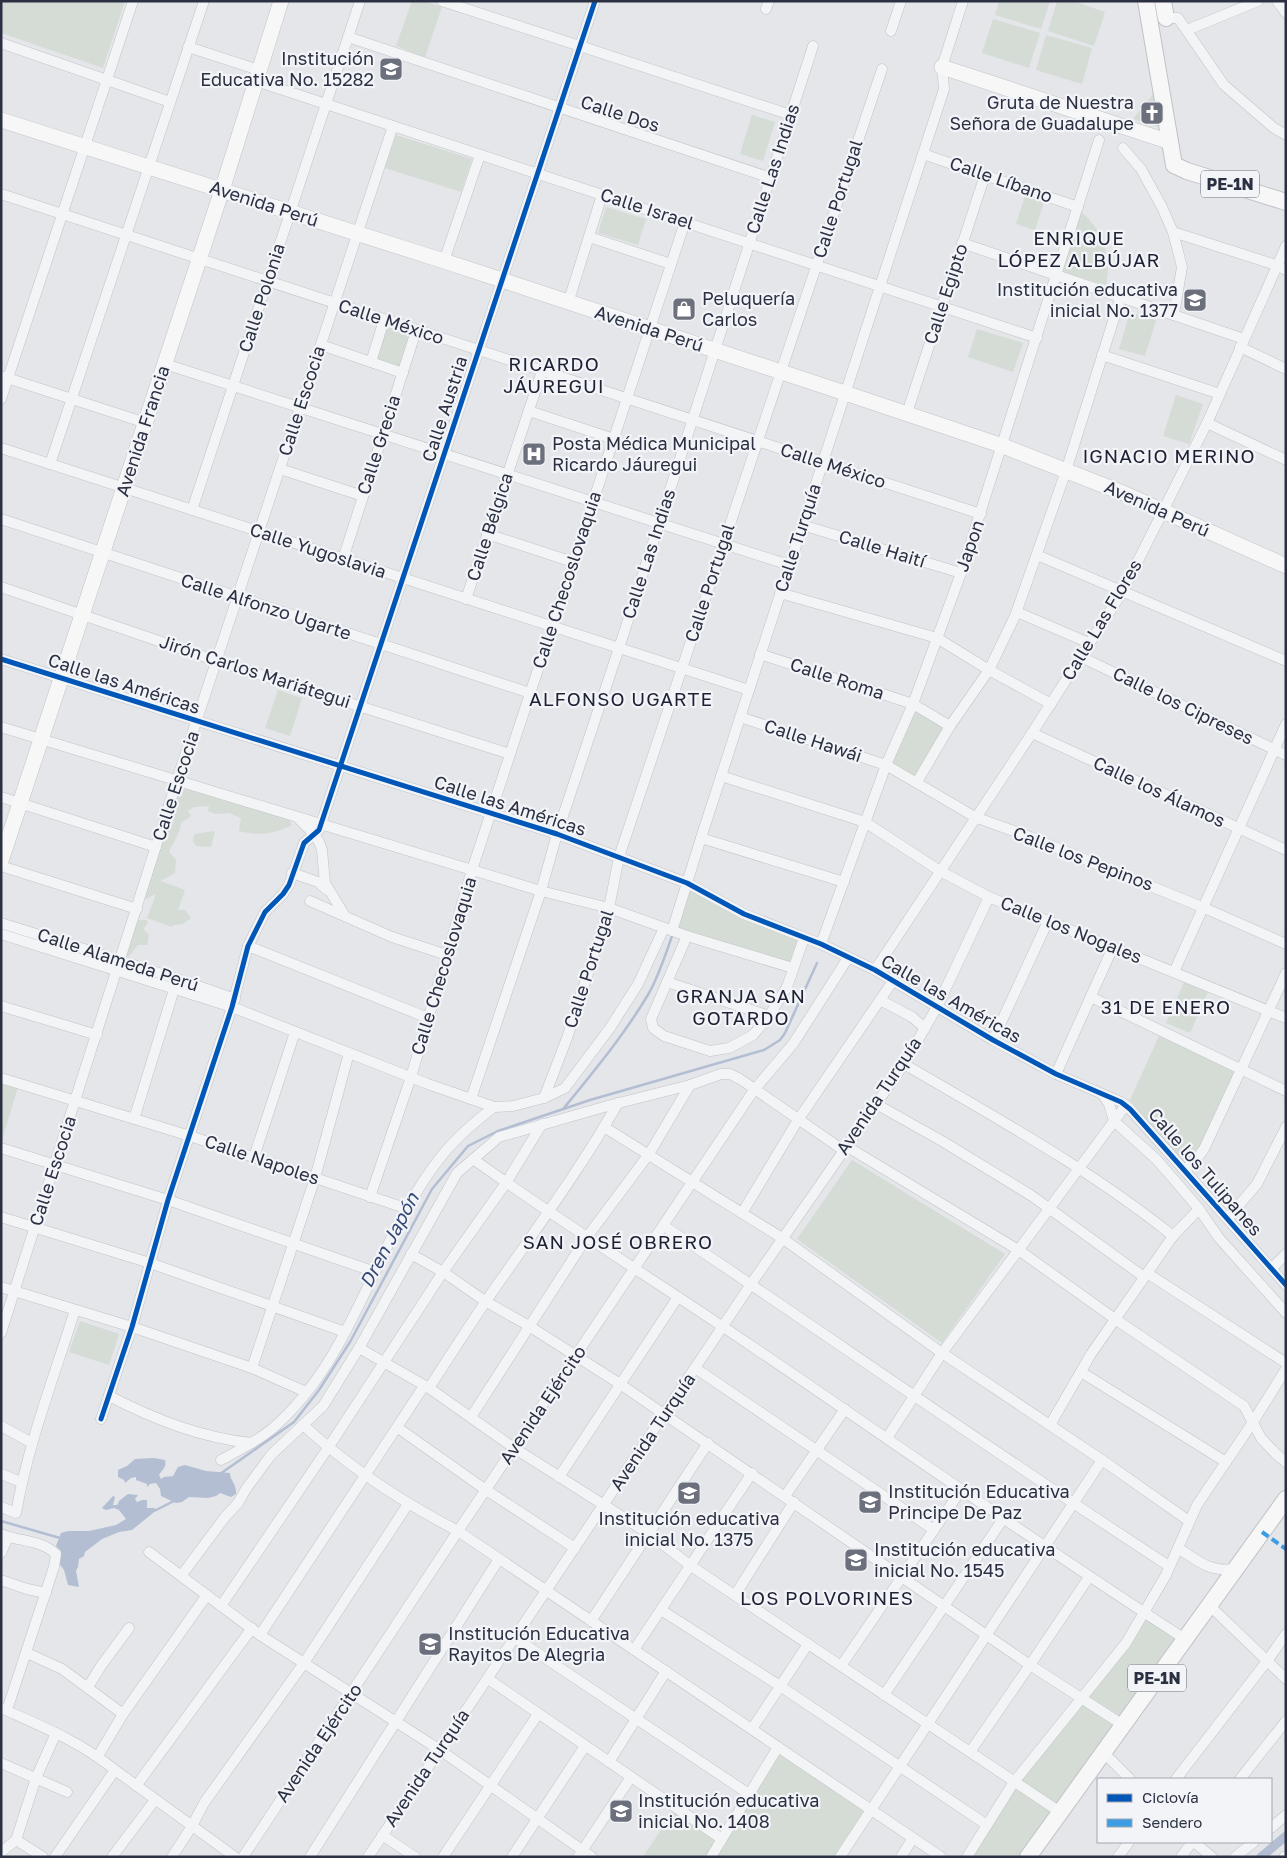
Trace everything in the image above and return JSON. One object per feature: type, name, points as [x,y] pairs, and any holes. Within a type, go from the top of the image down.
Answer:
[{"type":"main road","name":"PE-1N","points":[[1146,1],[1174,165],[1286,202]]},
{"type":"main road","points":[[1163,1],[1166,18]]},
{"type":"main road","name":"PE-1N","points":[[1028,1857],[1286,1499]]},
{"type":"street","points":[[1,400],[5,377],[63,213],[133,1]]},
{"type":"street","points":[[50,464],[204,1]]},
{"type":"street","name":"Avenida Francia","points":[[1,861],[63,678],[81,614],[125,488],[281,1]]},
{"type":"street","name":"Calle Polonia","points":[[192,510],[360,1]]},
{"type":"street","points":[[442,1],[791,115]]},
{"type":"street","name":"Calle Austria","points":[[101,1419],[132,1327],[168,1200],[234,1003],[248,946],[265,912],[283,894],[289,884],[304,843],[319,830],[595,1]]},
{"type":"street","points":[[891,31],[901,1]]},
{"type":"street","points":[[963,1],[942,67],[1170,142]]},
{"type":"street","points":[[1187,30],[1258,1]]},
{"type":"street","points":[[1277,1],[1286,13]]},
{"type":"street","points":[[1166,18],[1178,18],[1224,85],[1274,128],[1286,135]]},
{"type":"street","name":"Calle Dos","points":[[348,38],[770,178]]},
{"type":"street","points":[[1,43],[170,102]]},
{"type":"street","name":"Calle Las Indias","points":[[471,1099],[813,46]]},
{"type":"street","name":"Calle Israel","points":[[188,47],[326,104],[1037,338]]},
{"type":"street","name":"Calle Turquía","points":[[494,1107],[513,1106],[544,1098],[564,1088],[610,1028],[638,984],[668,929],[687,883],[944,89],[942,67]]},
{"type":"street","name":"Calle Portugal","points":[[544,1098],[567,1038],[609,908],[619,857],[882,69]]},
{"type":"street","name":"Avenida Perú","points":[[1,120],[149,166],[845,392],[1003,446],[1163,511],[1286,566]]},
{"type":"street","name":"Calle Escocia","points":[[1,1333],[177,780],[393,126]]},
{"type":"street","name":"Japon","points":[[822,944],[886,765],[913,704],[961,573],[1099,140]]},
{"type":"street","points":[[1123,148],[1141,169],[1162,207],[1173,232],[1182,267],[1174,314]]},
{"type":"street","name":"Calle Líbano","points":[[923,154],[1078,207]]},
{"type":"street","points":[[444,262],[480,155]]},
{"type":"street","name":"Calle Egipto","points":[[907,413],[985,175]]},
{"type":"street","name":"Calle México","points":[[1,194],[333,304],[981,514]]},
{"type":"street","points":[[568,303],[602,195]]},
{"type":"street","name":"Calle Checoslovaquia","points":[[370,1197],[410,1077],[472,870],[685,222]]},
{"type":"street","points":[[1173,232],[1281,267]]},
{"type":"street","points":[[589,237],[671,264]]},
{"type":"street","points":[[962,243],[1174,314],[1242,343],[1286,369]]},
{"type":"street","name":"Calle Las Flores","points":[[875,970],[1051,704],[1123,591],[1207,423],[1242,343],[1281,267],[1286,246]]},
{"type":"street","points":[[917,782],[950,726],[989,670],[1016,612],[1066,470],[1121,296]]},
{"type":"street","points":[[371,362],[384,320]]},
{"type":"street","name":"Calle Grecia","points":[[343,559],[416,331]]},
{"type":"street","points":[[320,345],[403,373]]},
{"type":"street","points":[[1102,355],[1220,394]]},
{"type":"street","points":[[165,364],[789,565]]},
{"type":"street","name":"Calle Bélgica","points":[[466,599],[542,371]]},
{"type":"street","points":[[5,377],[146,422]]},
{"type":"street","points":[[529,411],[614,439]]},
{"type":"street","points":[[1207,423],[1286,460]]},
{"type":"street","name":"Calle Yugoslavia","points":[[1,448],[749,690]]},
{"type":"street","points":[[280,468],[363,496]]},
{"type":"street","name":"Calle Alfonzo Ugarte","points":[[1,519],[102,554],[530,693]]},
{"type":"street","name":"Calle Haití","points":[[802,526],[961,573]]},
{"type":"street","points":[[487,534],[573,562]]},
{"type":"street","points":[[1037,556],[1286,661]]},
{"type":"street","name":"Jirón Carlos Mariátegui","points":[[1,588],[217,661],[510,754]]},
{"type":"street","points":[[780,593],[937,638],[989,670],[1051,704]]},
{"type":"street","points":[[1016,612],[1089,643]]},
{"type":"street","name":"Calle Roma","points":[[760,654],[913,704],[950,726]]},
{"type":"street","name":"Calle los Cipreses","points":[[1081,656],[1286,756]]},
{"type":"street","name":"Calle las Américas","points":[[1,659],[557,834],[687,883],[744,914],[822,944],[875,970],[993,1040],[1056,1074],[1123,1104]]},
{"type":"street","name":"Calle Hawái","points":[[740,717],[886,765]]},
{"type":"street","points":[[1174,972],[1286,724]]},
{"type":"street","points":[[1,726],[540,891],[609,908],[687,936],[793,968]]},
{"type":"street","name":"Calle los Álamos","points":[[1032,733],[1286,850]]},
{"type":"street","name":"Calle los Pepinos","points":[[886,765],[976,817],[1202,907],[1286,944]]},
{"type":"street","name":"Calle los Nogales","points":[[721,776],[865,822],[940,871],[989,896],[1286,1018]]},
{"type":"street","points":[[1,797],[156,847]]},
{"type":"street","points":[[297,817],[314,834],[322,850],[325,883],[346,916]]},
{"type":"street","points":[[700,838],[844,882]]},
{"type":"street","points":[[1,866],[137,909]]},
{"type":"street","points":[[292,873],[318,882],[330,892]]},
{"type":"street","name":"Avenida Turquía","points":[[368,1857],[782,1238],[904,1064],[937,1007],[989,896]]},
{"type":"street","points":[[310,901],[392,938],[447,955]]},
{"type":"street","points":[[993,1040],[1048,921]]},
{"type":"street","name":"Calle Alameda Perú","points":[[1,923],[118,966],[234,1003],[295,1032],[410,1077],[494,1107]]},
{"type":"street","points":[[1,934],[118,966]]},
{"type":"street","points":[[687,936],[651,1020],[653,1028],[664,1036],[710,1051],[730,1048],[753,1035],[769,1016],[787,988],[804,938]]},
{"type":"street","points":[[248,946],[428,1018]]},
{"type":"street","points":[[1056,1074],[1113,948]]},
{"type":"street","name":"Avenida Ejército","points":[[243,1857],[352,1694],[458,1530],[754,1090],[793,1044],[848,958]]},
{"type":"street","points":[[1185,1170],[1198,1158],[1204,1149],[1286,973]]},
{"type":"street","points":[[742,1213],[798,1120],[893,981]]},
{"type":"street","points":[[668,982],[769,1016]]},
{"type":"street","points":[[134,1118],[176,983]]},
{"type":"street","points":[[1091,997],[1286,1091]]},
{"type":"street","points":[[880,1000],[912,1017],[925,1028]]},
{"type":"street","points":[[1,1006],[97,1035]]},
{"type":"street","points":[[254,1158],[295,1032]]},
{"type":"street","points":[[252,1368],[294,1244],[349,1053]]},
{"type":"street","points":[[904,1064],[1080,1168],[1137,1207],[1173,1236]]},
{"type":"street","points":[[181,1576],[225,1517],[238,1503],[271,1455],[322,1406],[359,1348],[410,1254],[457,1174],[473,1159],[499,1136],[690,1085],[721,1074],[730,1074],[740,1079],[798,1120],[1020,1251],[1115,1319],[1244,1406],[1261,1438],[1286,1462]]},
{"type":"street","name":"Calle Napoles","points":[[1,1078],[190,1136],[408,1209]]},
{"type":"street","points":[[471,1417],[587,1237],[649,1154],[690,1085]]},
{"type":"street","points":[[1102,1094],[1109,1104],[1114,1121],[1156,1160],[1199,1209],[1219,1238],[1286,1313]]},
{"type":"street","points":[[136,1786],[255,1632],[366,1475],[548,1212],[618,1103]]},
{"type":"street","points":[[876,1104],[942,1141],[1050,1208],[1146,1275],[1286,1363]]},
{"type":"street","points":[[887,1438],[942,1353],[1020,1251],[1114,1121],[1123,1104]]},
{"type":"street","name":"Calle los Tulipanes","points":[[1123,1104],[1228,1218],[1286,1286]]},
{"type":"street","points":[[222,1460],[252,1443],[273,1428],[306,1392],[323,1369],[345,1332],[408,1209],[443,1154],[462,1133],[494,1107]]},
{"type":"street","points":[[221,1606],[328,1448],[443,1272],[506,1183],[542,1124]]},
{"type":"street","points":[[604,1127],[782,1238],[942,1353],[1102,1460],[1189,1521]]},
{"type":"street","points":[[1228,1218],[1257,1184],[1286,1127]]},
{"type":"street","points":[[1,1148],[168,1200],[375,1272]]},
{"type":"street","points":[[473,1159],[548,1212],[723,1326],[845,1409],[1044,1548],[1185,1639]]},
{"type":"street","points":[[1050,1425],[1091,1354],[1115,1319],[1173,1236],[1199,1209]]},
{"type":"street","points":[[1,1217],[34,1229],[150,1263],[345,1332]]},
{"type":"street","points":[[664,1226],[1073,1504],[1169,1566]]},
{"type":"street","points":[[410,1254],[443,1272],[485,1301],[529,1326],[620,1384],[790,1499],[1030,1666],[1123,1725]]},
{"type":"street","points":[[1271,1269],[1286,1254]]},
{"type":"street","points":[[1,1287],[132,1327],[252,1368],[306,1392]]},
{"type":"street","points":[[559,1477],[678,1297]]},
{"type":"street","points":[[1,1507],[16,1513],[21,1482],[32,1443],[75,1310]]},
{"type":"street","points":[[359,1348],[426,1387],[514,1448],[648,1532],[691,1566],[1060,1812]]},
{"type":"street","points":[[695,1368],[934,1530]]},
{"type":"street","points":[[967,1857],[1014,1782],[1126,1643],[1145,1613],[1178,1548],[1197,1505],[1286,1369]]},
{"type":"street","points":[[1080,1372],[1226,1462]]},
{"type":"street","points":[[108,1396],[144,1414],[179,1427],[233,1441],[252,1443]]},
{"type":"street","points":[[735,1595],[816,1450],[845,1409]]},
{"type":"street","points":[[303,1425],[328,1448],[408,1504],[458,1530],[941,1857]]},
{"type":"street","points":[[1,1426],[32,1443]]},
{"type":"street","points":[[398,1428],[486,1490],[575,1548]]},
{"type":"street","points":[[591,1621],[708,1443]]},
{"type":"street","points":[[840,1857],[1102,1460]]},
{"type":"street","points":[[634,1650],[752,1473]]},
{"type":"street","points":[[1,1474],[21,1482]]},
{"type":"street","points":[[841,1666],[961,1490]]},
{"type":"street","points":[[172,1857],[204,1803],[304,1663],[408,1504]]},
{"type":"street","points":[[884,1695],[1002,1518]]},
{"type":"street","points":[[1,1553],[4,1536],[30,1540],[51,1549],[56,1554],[54,1566],[26,1653],[4,1709],[76,1742],[98,1756],[136,1786],[235,1857]]},
{"type":"street","points":[[1178,1548],[1206,1567],[1219,1570],[1235,1569]]},
{"type":"street","points":[[150,1552],[255,1632],[440,1750],[538,1818],[580,1854],[592,1857]]},
{"type":"street","points":[[310,1857],[499,1559]]},
{"type":"street","points":[[970,1752],[1030,1666],[1088,1577]]},
{"type":"street","points":[[1,1580],[27,1589],[46,1592]]},
{"type":"street","points":[[98,1756],[123,1714],[207,1595]]},
{"type":"street","points":[[1210,1605],[1286,1679]]},
{"type":"street","points":[[661,1610],[780,1686],[987,1825]]},
{"type":"street","points":[[88,1687],[129,1628]]},
{"type":"street","points":[[1177,1778],[1267,1662],[1286,1634]]},
{"type":"street","points":[[516,1638],[749,1794]]},
{"type":"street","points":[[752,1729],[808,1644]]},
{"type":"street","points":[[26,1653],[62,1669],[123,1714]]},
{"type":"street","points":[[609,1762],[666,1671]]},
{"type":"street","points":[[488,1679],[722,1839]]},
{"type":"street","points":[[443,1857],[538,1714]]},
{"type":"street","points":[[1241,1778],[1286,1721]]},
{"type":"street","points":[[1,1852],[16,1840],[36,1778],[56,1733]]},
{"type":"street","points":[[512,1857],[585,1746]]},
{"type":"street","points":[[711,1857],[778,1746]]},
{"type":"street","points":[[1104,1753],[1129,1778]]},
{"type":"street","points":[[1,1763],[67,1792]]},
{"type":"street","points":[[55,1857],[115,1770]]},
{"type":"street","points":[[580,1854],[631,1776]]},
{"type":"street","points":[[112,1857],[155,1800]]},
{"type":"street","points":[[1272,1827],[1286,1816]]},
{"type":"street","points":[[382,1835],[415,1857]]},
{"type":"street","points":[[900,1857],[913,1838]]},
{"type":"street","points":[[16,1840],[38,1855]]},
{"type":"street","points":[[1118,1857],[1128,1843]]},
{"type":"street","points":[[1181,1857],[1192,1843]]},
{"type":"street","points":[[1194,1843],[1212,1857]]},
{"type":"street","points":[[1236,1857],[1253,1843]]},
{"type":"shaded area","points":[[1,1],[125,1],[103,68],[1,33]]},
{"type":"shaded area","points":[[412,1],[424,1],[442,7],[425,57],[396,46]]},
{"type":"shaded area","points":[[999,1],[1050,1],[1041,29],[995,15]]},
{"type":"shaded area","points":[[1057,1],[1073,1],[1105,12],[1094,46],[1048,31]]},
{"type":"shaded area","points":[[993,19],[1040,33],[1029,68],[982,53]]},
{"type":"shaded area","points":[[1046,35],[1092,48],[1082,84],[1036,70]]},
{"type":"shaded area","points":[[1155,92],[1163,128],[1133,119]]},
{"type":"shaded area","points":[[752,115],[775,122],[763,161],[740,154]]},
{"type":"shaded area","points":[[396,135],[472,159],[461,192],[385,168]]},
{"type":"shaded area","points":[[1025,196],[1044,202],[1035,230],[1016,224]]},
{"type":"shaded area","points":[[606,207],[646,219],[638,245],[598,233]]},
{"type":"shaded area","points":[[1080,211],[1095,226],[1104,244],[1108,263],[1106,285],[1063,272]]},
{"type":"shaded area","points":[[1130,312],[1156,320],[1145,356],[1119,349]]},
{"type":"shaded area","points":[[385,324],[412,332],[401,367],[374,358]]},
{"type":"shaded area","points":[[977,329],[1023,343],[1013,372],[968,357]]},
{"type":"shaded area","points":[[1176,395],[1203,404],[1189,444],[1163,436]]},
{"type":"shaded area","points":[[278,690],[302,698],[290,736],[265,728]]},
{"type":"shaded area","points":[[914,707],[947,726],[916,779],[888,764]]},
{"type":"shaded area","points":[[177,780],[288,817],[292,825],[266,833],[246,833],[239,831],[241,818],[229,813],[215,814],[208,811],[209,806],[194,807],[188,811],[191,816],[181,823],[178,835],[169,852],[176,860],[175,873],[161,881],[185,890],[178,910],[185,910],[191,918],[183,924],[173,925],[172,927],[147,918],[156,894],[146,899],[142,897]]},
{"type":"shaded area","points":[[215,831],[211,847],[196,846],[193,841],[194,834]]},
{"type":"shaded area","points":[[689,889],[721,908],[799,941],[792,963],[677,928]]},
{"type":"shaded area","points":[[135,920],[146,920],[148,923],[143,929],[149,935],[147,945],[138,945],[130,955],[124,958]]},
{"type":"shaded area","points":[[1184,982],[1208,992],[1190,1033],[1166,1023]]},
{"type":"shaded area","points":[[1159,1036],[1236,1071],[1199,1151],[1185,1163],[1130,1100]]},
{"type":"shaded area","points":[[1,1081],[18,1087],[2,1140],[1,1140]]},
{"type":"shaded area","points":[[852,1160],[1005,1254],[942,1343],[797,1239]]},
{"type":"shaded area","points":[[80,1321],[119,1334],[109,1365],[69,1352]]},
{"type":"shaded area","points":[[1146,1619],[1177,1638],[1119,1716],[1086,1697],[1132,1642]]},
{"type":"shaded area","points":[[1083,1703],[1114,1725],[1055,1804],[1020,1780]]},
{"type":"shaded area","points":[[779,1752],[865,1810],[834,1857],[714,1857]]},
{"type":"shaded area","points":[[1014,1788],[1052,1811],[1019,1857],[972,1857]]},
{"type":"shaded area","points":[[673,1812],[717,1840],[705,1857],[643,1857]]},
{"type":"water","points":[[154,1458],[165,1460],[165,1467],[159,1475],[161,1479],[173,1476],[178,1467],[185,1465],[206,1471],[230,1473],[236,1494],[231,1497],[220,1493],[208,1498],[189,1497],[182,1502],[176,1503],[161,1496],[160,1489],[156,1483],[150,1484],[147,1487],[147,1484],[136,1480],[136,1477],[131,1478],[125,1483],[124,1480],[118,1477],[118,1470],[127,1466],[135,1459]]},
{"type":"water","points":[[128,1494],[138,1495],[135,1499],[137,1502],[147,1500],[147,1508],[155,1508],[153,1513],[132,1530],[119,1532],[102,1539],[85,1552],[84,1556],[79,1559],[76,1571],[79,1587],[68,1585],[64,1570],[58,1562],[61,1551],[56,1546],[61,1533],[89,1531],[116,1525],[126,1519],[119,1510],[114,1508],[106,1510],[102,1508],[113,1496],[115,1497],[113,1505],[117,1505]]},
{"type":"waterway","points":[[564,1108],[609,1052],[640,1008],[656,979],[672,936]]},
{"type":"waterway","name":"Dren Japón","points":[[220,1474],[294,1422],[319,1390],[350,1342],[432,1189],[468,1146],[498,1131],[590,1100],[764,1050],[780,1040],[785,1033],[817,963]]},
{"type":"waterway","name":"Dren Japón","points":[[152,1512],[174,1501]]},
{"type":"waterway","name":"Dren Japón","points":[[1,1521],[60,1538]]},
{"type":"waterway","points":[[1261,1857],[1286,1836]]},
{"type":"marked path","points":[[1262,1532],[1286,1549]]},
{"type":"cycle path","points":[[101,1419],[132,1327],[168,1200],[232,1007],[248,946],[265,912],[289,885],[304,843],[319,830],[595,1]]},
{"type":"cycle path","points":[[1,659],[557,834],[687,883],[744,914],[821,944],[875,970],[993,1040],[1056,1074],[1121,1102],[1130,1109],[1286,1285]]},
{"type":"place","name":"Institución Educativa No. 15282","points":[[391,69]]},
{"type":"place","name":"Gruta de Nuestra Señora de Guadalupe","points":[[1152,113]]},
{"type":"place","name":"Institución educativa inicial No. 1377","points":[[1195,300]]},
{"type":"place","name":"Peluquería Carlos","points":[[684,309]]},
{"type":"place","name":"Posta Médica Municipal Ricardo Jáuregui","points":[[534,454]]},
{"type":"place","name":"Institución educativa inicial No. 1375","points":[[689,1493]]},
{"type":"place","name":"Institución Educativa Principe De Paz","points":[[870,1502]]},
{"type":"place","name":"Institución educativa inicial No. 1545","points":[[856,1560]]},
{"type":"place","name":"Institución Educativa Rayitos De Alegria","points":[[430,1644]]},
{"type":"place","name":"Institución educativa inicial No. 1408","points":[[621,1811]]},
{"type":"district","name":"ENRIQUE LÓPEZ ALBÚJAR","points":[[1079,249]]},
{"type":"district","name":"RICARDO JÁUREGUI","points":[[554,375]]},
{"type":"district","name":"IGNACIO MERINO","points":[[1169,456]]},
{"type":"district","name":"ALFONSO UGARTE","points":[[621,699]]},
{"type":"district","name":"GRANJA SAN GOTARDO","points":[[741,1007]]},
{"type":"district","name":"31 DE ENERO","points":[[1166,1007]]},
{"type":"district","name":"SAN JOSÉ OBRERO","points":[[618,1242]]},
{"type":"district","name":"LOS POLVORINES","points":[[827,1598]]}]
